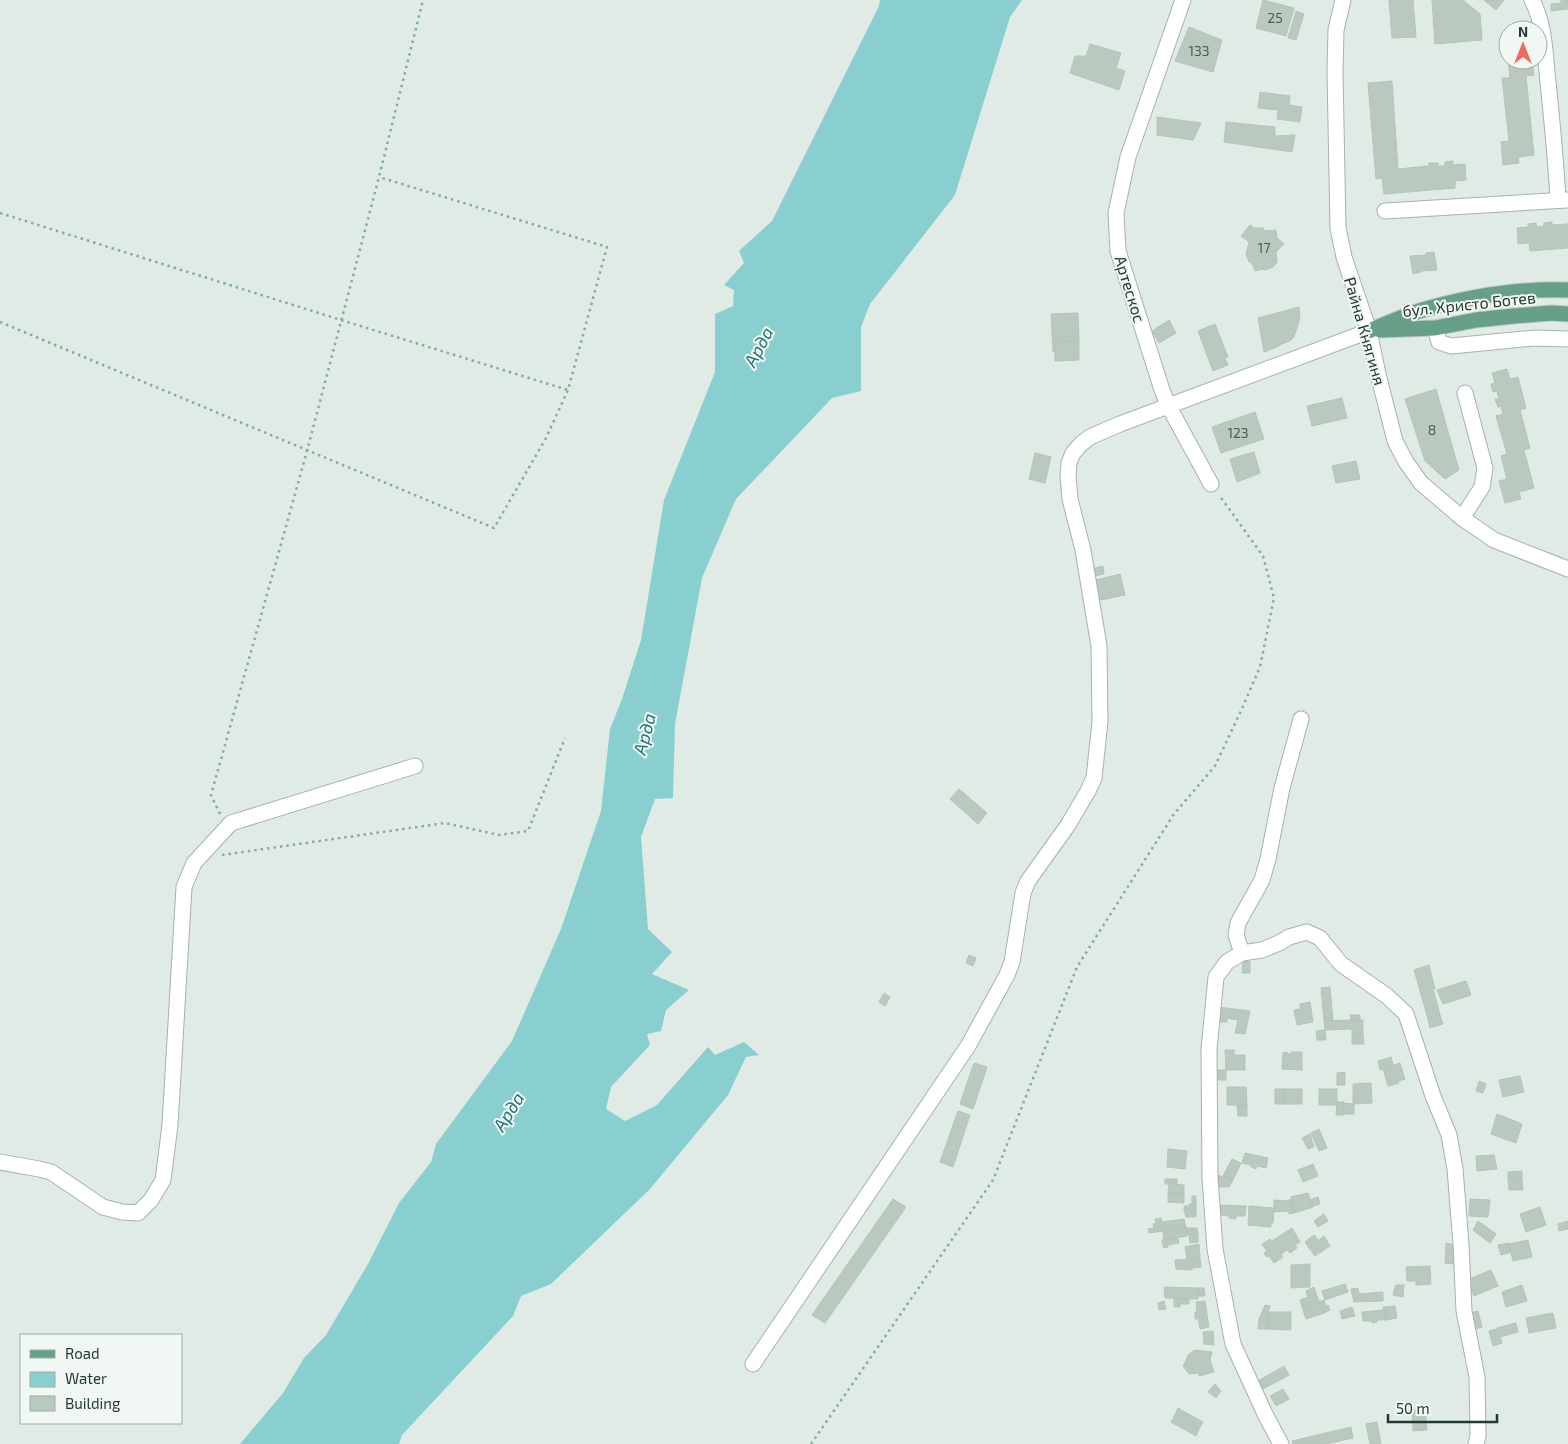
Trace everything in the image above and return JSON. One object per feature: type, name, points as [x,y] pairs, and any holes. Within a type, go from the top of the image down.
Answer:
[{"type":"main road","name":"бул. Христо Ботев","points":[[1369,331],[1418,312],[1484,295],[1549,289],[1568,290]]},
{"type":"main road","name":"бул. Христо Ботев","points":[[1369,331],[1435,328],[1476,320],[1551,313],[1568,314]]},
{"type":"street","name":"Артескос","points":[[1183,0],[1128,157],[1116,213],[1118,251],[1162,390],[1168,405],[1211,484]]},
{"type":"street","name":"Райна Княгиня","points":[[1343,0],[1336,30],[1335,72],[1338,228],[1344,257],[1369,331],[1395,441],[1421,483],[1462,518],[1494,540],[1568,569]]},
{"type":"street","points":[[1385,211],[1563,200],[1543,31],[1539,12],[1532,0]]},
{"type":"street","points":[[1435,328],[1439,342],[1451,346],[1534,338],[1568,339]]},
{"type":"street","points":[[753,1364],[968,1046],[1012,962],[1023,893],[1028,881],[1068,825],[1088,792],[1094,773],[1100,722],[1099,646],[1083,550],[1070,499],[1068,463],[1077,448],[1090,437],[1168,405],[1369,331]]},
{"type":"street","points":[[1462,518],[1482,487],[1485,468],[1465,393]]},
{"type":"street","points":[[1242,953],[1236,935],[1238,923],[1262,880],[1282,788],[1301,718]]},
{"type":"street","points":[[0,1162],[51,1172],[103,1207],[122,1212],[138,1213],[151,1200],[163,1180],[170,1125],[184,887],[194,863],[231,823],[415,766]]},
{"type":"street","points":[[1281,1444],[1233,1344],[1215,1249],[1210,1178],[1209,1048],[1216,976],[1226,962],[1242,953],[1262,950],[1288,937],[1307,932],[1320,938],[1341,964],[1387,996],[1406,1014],[1433,1096],[1449,1136],[1461,1244],[1464,1311],[1477,1377],[1478,1436],[1476,1444]]},
{"type":"path","points":[[231,823],[221,816],[211,795],[307,451],[423,0]]},
{"type":"path","points":[[0,322],[494,528],[546,438],[568,390],[607,247],[379,177]]},
{"type":"path","points":[[0,213],[568,390]]},
{"type":"path","points":[[811,1444],[993,1180],[1077,967],[1174,814],[1215,766],[1250,690],[1260,666],[1274,598],[1263,556],[1211,484]]},
{"type":"path","points":[[199,858],[445,823],[499,835],[528,831],[565,738]]},
{"type":"water","name":"Арда","points":[[880,0],[1022,0],[1010,17],[955,195],[870,304],[861,327],[861,391],[832,398],[736,499],[702,578],[675,724],[673,798],[655,799],[641,837],[648,929],[672,952],[652,974],[689,990],[666,1010],[661,1031],[647,1034],[650,1045],[611,1087],[606,1109],[625,1121],[657,1105],[708,1047],[715,1055],[744,1042],[759,1055],[746,1057],[728,1095],[650,1189],[551,1284],[521,1296],[513,1316],[402,1435],[399,1444],[240,1444],[283,1393],[304,1358],[326,1335],[368,1264],[399,1203],[431,1162],[436,1144],[512,1041],[561,929],[601,811],[610,729],[641,640],[664,500],[715,372],[715,314],[733,306],[734,290],[724,285],[744,263],[739,251],[772,221],[879,6]]},
{"type":"building","points":[[1263,0],[1294,8],[1286,36],[1256,28]]},
{"type":"building","points":[[1389,0],[1413,0],[1416,37],[1392,38]]},
{"type":"building","points":[[1432,0],[1463,0],[1480,14],[1482,40],[1435,44]]},
{"type":"building","points":[[1484,0],[1504,0],[1496,10]]},
{"type":"building","points":[[1561,0],[1568,0],[1568,9],[1551,11],[1551,4],[1561,3]]},
{"type":"building","points":[[1296,11],[1304,14],[1296,40],[1288,38]]},
{"type":"building","points":[[1189,27],[1222,40],[1213,72],[1175,61]]},
{"type":"building","points":[[1090,44],[1121,53],[1116,68],[1125,71],[1119,90],[1070,73],[1075,56],[1086,56]]},
{"type":"building","points":[[1509,70],[1533,70],[1534,75],[1526,76],[1534,155],[1518,157],[1519,163],[1503,165],[1501,142],[1509,141],[1502,78],[1510,78]]},
{"type":"building","points":[[1392,81],[1398,169],[1429,166],[1429,163],[1438,163],[1438,166],[1445,166],[1445,162],[1453,161],[1453,165],[1465,164],[1466,180],[1455,181],[1455,188],[1384,194],[1382,178],[1376,179],[1368,83]]},
{"type":"building","points":[[1260,92],[1290,96],[1289,105],[1302,107],[1300,122],[1277,119],[1278,110],[1258,108]]},
{"type":"building","points":[[1157,117],[1201,123],[1193,140],[1157,135]]},
{"type":"building","points":[[1226,122],[1275,127],[1275,136],[1295,135],[1292,152],[1224,142]]},
{"type":"building","points":[[1552,222],[1552,225],[1568,224],[1568,248],[1530,251],[1529,243],[1518,244],[1517,228],[1528,227],[1528,224],[1536,223],[1537,227],[1544,226],[1544,223]]},
{"type":"building","points":[[1250,225],[1254,228],[1263,228],[1264,231],[1276,230],[1277,238],[1284,244],[1276,252],[1277,262],[1273,267],[1255,271],[1252,263],[1249,262],[1246,254],[1249,242],[1241,236]]},
{"type":"building","points":[[1434,252],[1437,270],[1421,271],[1413,274],[1410,256],[1426,255],[1426,253]]},
{"type":"building","points":[[1299,307],[1300,318],[1294,337],[1290,341],[1264,352],[1258,318]]},
{"type":"building","points":[[1078,313],[1079,341],[1055,342],[1055,352],[1053,352],[1051,314]]},
{"type":"building","points":[[1169,320],[1176,333],[1159,343],[1152,331]]},
{"type":"building","points":[[1215,324],[1228,357],[1225,358],[1228,365],[1213,371],[1198,331]]},
{"type":"building","points":[[1079,341],[1079,360],[1055,361],[1055,342]]},
{"type":"building","points":[[1507,369],[1510,379],[1518,377],[1526,408],[1520,410],[1530,448],[1524,450],[1534,488],[1519,492],[1521,499],[1505,503],[1499,481],[1507,479],[1501,456],[1507,454],[1496,416],[1503,414],[1501,406],[1498,407],[1495,399],[1499,399],[1497,391],[1493,392],[1491,384],[1495,383],[1492,373]]},
{"type":"building","points":[[1436,389],[1459,470],[1445,479],[1425,461],[1405,399]]},
{"type":"building","points":[[1342,398],[1347,418],[1312,426],[1307,406]]},
{"type":"building","points":[[1255,412],[1264,439],[1221,453],[1212,427]]},
{"type":"building","points":[[1254,452],[1260,473],[1237,482],[1230,459]]},
{"type":"building","points":[[1035,453],[1051,457],[1045,483],[1029,479]]},
{"type":"building","points":[[1356,461],[1360,479],[1336,483],[1332,466]]},
{"type":"building","points":[[1103,566],[1104,574],[1090,577],[1089,570]]},
{"type":"building","points":[[1120,574],[1125,595],[1096,601],[1092,581]]},
{"type":"building","points":[[959,789],[987,813],[978,824],[950,799]]},
{"type":"building","points":[[969,955],[976,958],[973,966],[966,963]]},
{"type":"building","points":[[1243,961],[1250,962],[1250,973],[1242,973]]},
{"type":"building","points":[[1429,965],[1440,1015],[1428,1019],[1414,970]]},
{"type":"building","points":[[1466,981],[1471,995],[1443,1004],[1437,990]]},
{"type":"building","points":[[1330,987],[1333,1021],[1324,1021],[1321,988]]},
{"type":"building","points":[[884,993],[890,997],[885,1006],[879,1002]]},
{"type":"building","points":[[1310,1002],[1313,1022],[1297,1025],[1294,1010],[1300,1009],[1300,1004]]},
{"type":"building","points":[[1218,1007],[1250,1011],[1245,1034],[1235,1033],[1238,1020],[1227,1018],[1227,1022],[1220,1022],[1220,1018],[1215,1017]]},
{"type":"building","points":[[1350,1015],[1360,1015],[1360,1020],[1351,1020]]},
{"type":"building","points":[[1440,1015],[1443,1024],[1430,1028],[1428,1019]]},
{"type":"building","points":[[1363,1020],[1363,1035],[1352,1035],[1352,1029],[1325,1030],[1324,1021]]},
{"type":"building","points":[[1325,1030],[1326,1040],[1317,1040],[1316,1031]]},
{"type":"building","points":[[1352,1035],[1363,1035],[1364,1044],[1352,1044]]},
{"type":"building","points":[[1225,1050],[1234,1050],[1234,1055],[1245,1055],[1245,1070],[1226,1070]]},
{"type":"building","points":[[1284,1052],[1290,1055],[1291,1052],[1302,1052],[1302,1070],[1282,1069]]},
{"type":"building","points":[[1391,1057],[1393,1065],[1380,1070],[1378,1061]]},
{"type":"building","points":[[974,1063],[987,1067],[973,1109],[960,1104]]},
{"type":"building","points":[[1400,1063],[1405,1079],[1388,1086],[1383,1069]]},
{"type":"building","points":[[1211,1070],[1226,1070],[1226,1080],[1212,1080]]},
{"type":"building","points":[[1345,1072],[1345,1085],[1337,1085],[1337,1073]]},
{"type":"building","points":[[1520,1076],[1524,1092],[1503,1097],[1499,1080]]},
{"type":"building","points":[[1479,1081],[1486,1084],[1483,1093],[1476,1091]]},
{"type":"building","points":[[1371,1083],[1372,1103],[1353,1104],[1353,1084]]},
{"type":"building","points":[[1227,1087],[1246,1087],[1247,1105],[1227,1105]]},
{"type":"building","points":[[1275,1089],[1284,1089],[1284,1104],[1275,1104]]},
{"type":"building","points":[[1284,1089],[1302,1089],[1302,1104],[1284,1104]]},
{"type":"building","points":[[1319,1089],[1337,1089],[1337,1105],[1319,1105]]},
{"type":"building","points":[[1337,1102],[1344,1102],[1344,1115],[1336,1115]]},
{"type":"building","points":[[1344,1103],[1354,1104],[1354,1114],[1344,1114]]},
{"type":"building","points":[[1237,1105],[1247,1105],[1247,1116],[1238,1116]]},
{"type":"building","points":[[958,1111],[970,1115],[953,1167],[940,1162]]},
{"type":"building","points":[[1497,1114],[1522,1124],[1516,1143],[1491,1134]]},
{"type":"building","points":[[1319,1129],[1327,1148],[1319,1151],[1311,1133]]},
{"type":"building","points":[[1310,1134],[1314,1147],[1308,1149],[1302,1138]]},
{"type":"building","points":[[1168,1149],[1187,1151],[1185,1169],[1167,1167]]},
{"type":"building","points":[[1245,1153],[1268,1158],[1266,1168],[1257,1166],[1256,1169],[1251,1167],[1251,1165],[1242,1163]]},
{"type":"building","points":[[1494,1155],[1497,1169],[1477,1171],[1476,1156]]},
{"type":"building","points":[[1232,1159],[1241,1163],[1233,1180],[1223,1176]]},
{"type":"building","points":[[1313,1164],[1318,1176],[1303,1182],[1298,1170]]},
{"type":"building","points":[[1522,1171],[1522,1178],[1508,1179],[1508,1172]]},
{"type":"building","points":[[1217,1175],[1233,1180],[1229,1187],[1215,1187]]},
{"type":"building","points":[[1522,1178],[1523,1190],[1509,1190],[1508,1179]]},
{"type":"building","points":[[1165,1179],[1177,1179],[1177,1184],[1165,1184]]},
{"type":"building","points":[[1169,1184],[1184,1185],[1184,1193],[1168,1193]]},
{"type":"building","points":[[1168,1193],[1184,1193],[1184,1203],[1168,1202]]},
{"type":"building","points":[[1308,1193],[1313,1207],[1294,1213],[1291,1197]]},
{"type":"building","points":[[1192,1196],[1196,1196],[1196,1211],[1184,1210],[1184,1206],[1192,1204]]},
{"type":"building","points":[[1318,1197],[1320,1204],[1313,1206],[1310,1200]]},
{"type":"building","points":[[893,1199],[906,1207],[825,1323],[812,1315]]},
{"type":"building","points":[[1291,1199],[1294,1213],[1289,1214],[1289,1211],[1274,1212],[1274,1200],[1287,1201]]},
{"type":"building","points":[[1470,1199],[1490,1200],[1488,1217],[1469,1216]]},
{"type":"building","points":[[1218,1205],[1246,1206],[1245,1216],[1236,1216],[1236,1219],[1219,1215]]},
{"type":"building","points":[[1249,1206],[1274,1208],[1271,1227],[1248,1225]]},
{"type":"building","points":[[1540,1207],[1546,1225],[1526,1232],[1520,1214]]},
{"type":"building","points":[[1184,1210],[1196,1211],[1196,1217],[1186,1217]]},
{"type":"building","points":[[1324,1214],[1328,1221],[1318,1227],[1314,1221]]},
{"type":"building","points":[[1161,1218],[1163,1231],[1149,1233],[1148,1229],[1154,1228],[1155,1219]]},
{"type":"building","points":[[1184,1219],[1186,1228],[1163,1231],[1161,1222]]},
{"type":"building","points":[[1478,1221],[1496,1234],[1490,1243],[1473,1230]]},
{"type":"building","points":[[1568,1221],[1568,1229],[1559,1231],[1558,1224]]},
{"type":"building","points":[[1186,1228],[1197,1228],[1198,1234],[1187,1235]]},
{"type":"building","points":[[1186,1228],[1187,1236],[1164,1240],[1163,1231]]},
{"type":"building","points":[[1292,1228],[1300,1242],[1295,1245],[1297,1248],[1290,1253],[1287,1250],[1281,1254],[1272,1241]]},
{"type":"building","points":[[1198,1234],[1198,1242],[1190,1243],[1189,1235]]},
{"type":"building","points":[[1314,1235],[1318,1240],[1309,1248],[1305,1242]]},
{"type":"building","points":[[1324,1236],[1330,1246],[1315,1256],[1309,1248]]},
{"type":"building","points":[[1178,1238],[1179,1243],[1168,1245],[1168,1247],[1164,1248],[1162,1240]]},
{"type":"building","points":[[1270,1239],[1283,1257],[1274,1263],[1264,1253],[1267,1251],[1262,1244]]},
{"type":"building","points":[[1528,1240],[1532,1257],[1513,1261],[1509,1244]]},
{"type":"building","points":[[1446,1243],[1454,1245],[1453,1264],[1445,1263]]},
{"type":"building","points":[[1509,1243],[1511,1252],[1501,1255],[1498,1245]]},
{"type":"building","points":[[1199,1244],[1200,1258],[1187,1259],[1185,1247]]},
{"type":"building","points":[[1200,1258],[1201,1267],[1192,1268],[1192,1270],[1176,1269],[1175,1260]]},
{"type":"building","points":[[1310,1264],[1310,1287],[1291,1288],[1291,1265]]},
{"type":"building","points":[[1430,1266],[1431,1284],[1416,1285],[1416,1281],[1407,1281],[1406,1267]]},
{"type":"building","points":[[1491,1270],[1498,1286],[1474,1296],[1467,1280]]},
{"type":"building","points":[[1345,1284],[1348,1292],[1325,1300],[1322,1291]]},
{"type":"building","points":[[1396,1285],[1404,1285],[1403,1297],[1393,1295]]},
{"type":"building","points":[[1522,1285],[1527,1301],[1506,1307],[1502,1292]]},
{"type":"building","points":[[1164,1287],[1198,1288],[1198,1299],[1165,1298]]},
{"type":"building","points":[[1314,1287],[1319,1302],[1303,1310],[1300,1300],[1308,1297],[1306,1291]]},
{"type":"building","points":[[1198,1288],[1204,1288],[1205,1296],[1198,1296]]},
{"type":"building","points":[[1358,1288],[1359,1294],[1383,1292],[1383,1301],[1354,1302],[1351,1289]]},
{"type":"building","points":[[1174,1299],[1189,1299],[1189,1304],[1180,1304],[1180,1307],[1174,1307]]},
{"type":"building","points":[[1324,1300],[1330,1310],[1324,1313],[1319,1302]]},
{"type":"building","points":[[1164,1301],[1166,1309],[1159,1310],[1158,1303]]},
{"type":"building","points":[[1205,1301],[1209,1327],[1200,1329],[1198,1319],[1195,1319],[1195,1312],[1197,1312],[1196,1302]]},
{"type":"building","points":[[1319,1302],[1324,1313],[1306,1319],[1303,1310]]},
{"type":"building","points":[[1265,1305],[1270,1306],[1268,1329],[1258,1329],[1259,1319]]},
{"type":"building","points":[[1395,1306],[1397,1318],[1386,1320],[1383,1307]]},
{"type":"building","points":[[1352,1307],[1355,1316],[1342,1319],[1340,1311]]},
{"type":"building","points":[[1385,1310],[1386,1320],[1377,1320],[1377,1322],[1372,1323],[1372,1321],[1363,1321],[1362,1312]]},
{"type":"building","points":[[1478,1311],[1482,1327],[1472,1330],[1467,1314]]},
{"type":"building","points":[[1268,1312],[1291,1312],[1291,1330],[1268,1329]]},
{"type":"building","points":[[1553,1313],[1556,1328],[1529,1333],[1526,1318]]},
{"type":"building","points":[[1516,1323],[1518,1332],[1500,1337],[1502,1343],[1493,1346],[1489,1331]]},
{"type":"building","points":[[1213,1331],[1214,1345],[1204,1344],[1203,1332]]},
{"type":"building","points":[[1195,1350],[1212,1352],[1210,1360],[1214,1372],[1199,1376],[1199,1373],[1189,1374],[1183,1366],[1189,1354]]},
{"type":"building","points":[[1284,1366],[1289,1375],[1263,1389],[1258,1381]]},
{"type":"building","points":[[1215,1384],[1221,1391],[1216,1398],[1208,1392]]},
{"type":"building","points":[[1283,1389],[1289,1399],[1276,1406],[1270,1396]]},
{"type":"building","points":[[1178,1408],[1203,1422],[1199,1429],[1175,1415]]},
{"type":"building","points":[[1425,1408],[1427,1430],[1413,1431],[1412,1410]]},
{"type":"building","points":[[1175,1415],[1199,1429],[1196,1436],[1171,1422]]},
{"type":"building","points":[[1377,1422],[1381,1444],[1370,1444],[1366,1424]]},
{"type":"building","points":[[1351,1427],[1353,1438],[1326,1444],[1293,1444],[1292,1441]]}]
